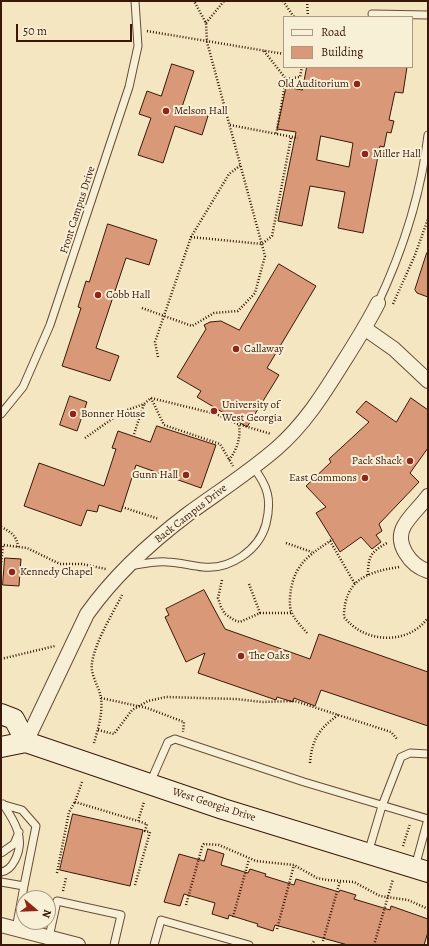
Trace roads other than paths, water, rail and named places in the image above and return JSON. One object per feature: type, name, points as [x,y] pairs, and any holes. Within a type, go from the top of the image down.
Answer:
[{"type":"street","name":"Back Campus Drive","points":[[26,742],[87,614],[97,600],[130,566],[174,525],[276,449],[304,421],[332,380],[364,328],[384,306]]},
{"type":"street","points":[[364,328],[394,349],[428,381]]},
{"type":"street","points":[[422,568],[410,560],[401,539],[403,527],[428,496]]},
{"type":"street","points":[[1,714],[14,719],[26,742],[1,747]]},
{"type":"street","name":"West Georgia Drive","points":[[26,742],[147,793],[223,809],[422,870]]},
{"type":"street","points":[[1,925],[16,929]]},
{"type":"street","points":[[20,930],[78,945]]},
{"type":"lane","name":"Front Campus Drive","points":[[1,414],[23,387],[50,325],[127,95],[138,46],[135,1]]},
{"type":"lane","points":[[372,14],[428,15]]},
{"type":"lane","points":[[384,306],[418,196],[428,135]]},
{"type":"lane","points":[[130,566],[165,561],[202,567],[219,567],[249,552],[263,534],[268,514],[268,496],[263,480],[253,467]]},
{"type":"lane","points":[[147,793],[168,742],[175,740],[183,741],[304,782],[428,819],[422,870]]},
{"type":"lane","points":[[368,854],[382,806],[401,757],[410,753],[428,754]]},
{"type":"lane","points":[[1,872],[9,869],[19,853],[20,840],[16,824],[2,804]]},
{"type":"lane","points":[[2,804],[22,810],[36,826],[23,890]]},
{"type":"lane","points":[[1,853],[14,844],[19,832]]},
{"type":"lane","points":[[1,882],[24,886]]},
{"type":"lane","points":[[49,937],[57,901],[121,915],[114,945]]},
{"type":"lane","points":[[154,945],[161,920],[249,945]]},
{"type":"place","name":"Old Auditorium","points":[[357,84]]},
{"type":"place","name":"Melson Hall","points":[[166,111]]},
{"type":"place","name":"Miller Hall","points":[[365,154]]},
{"type":"place","name":"Cobb Hall","points":[[98,295]]},
{"type":"place","name":"Callaway","points":[[236,349]]},
{"type":"place","name":"University of West Georgia","points":[[214,411]]},
{"type":"place","name":"Bonner House","points":[[73,414]]},
{"type":"place","name":"Pack Shack","points":[[410,461]]},
{"type":"place","name":"Gunn Hall","points":[[186,475]]},
{"type":"place","name":"East Commons","points":[[365,478]]},
{"type":"place","name":"Kennedy Chapel","points":[[12,572]]},
{"type":"place","name":"The Oaks","points":[[241,656]]}]
